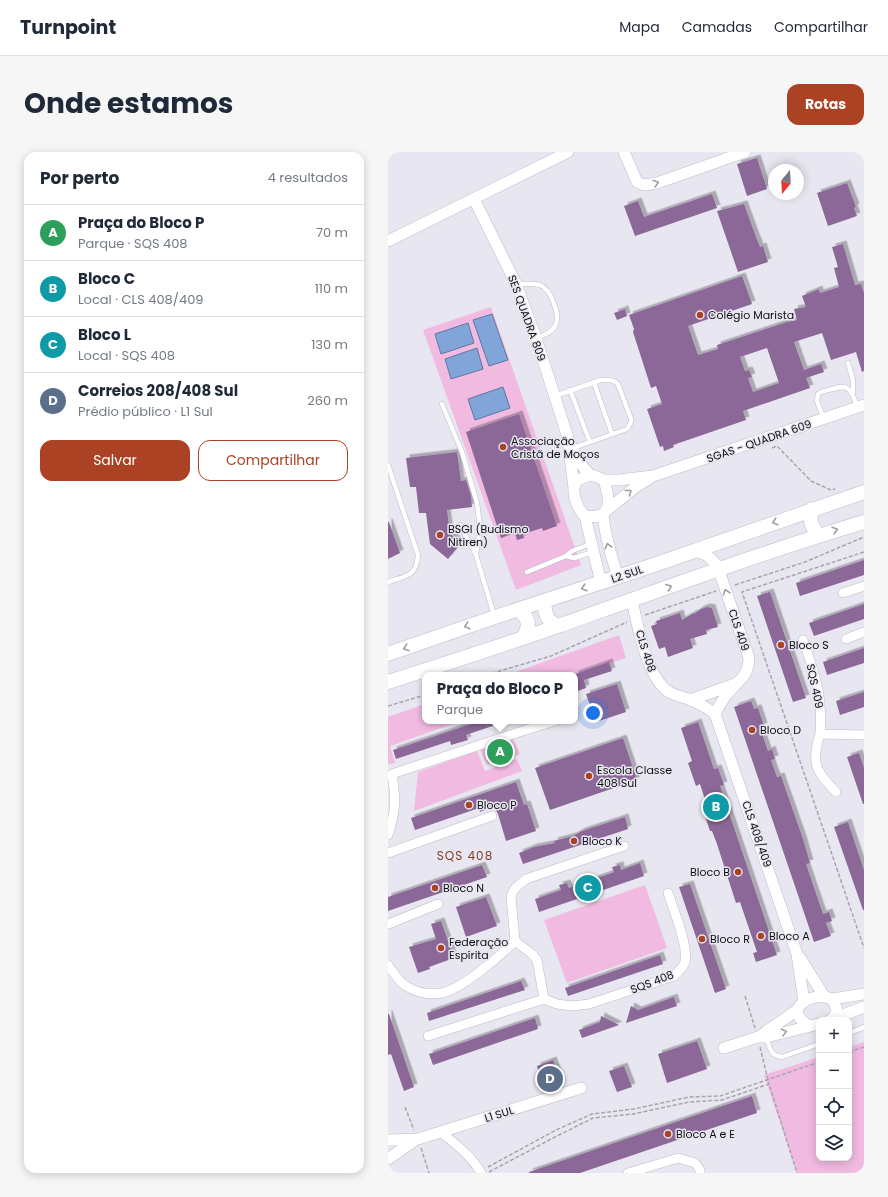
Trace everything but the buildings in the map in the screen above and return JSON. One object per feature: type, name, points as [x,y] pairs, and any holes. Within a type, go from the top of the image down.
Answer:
[{"type":"main road","name":"L2 SUL","points":[[388,654],[519,609],[601,583],[864,492]]},
{"type":"main road","points":[[812,509],[810,517],[811,524],[819,535]]},
{"type":"main road","points":[[388,682],[523,638],[819,535],[864,522]]},
{"type":"main road","points":[[544,601],[546,615],[551,622],[557,626]]},
{"type":"main road","points":[[519,609],[526,617],[528,622],[527,630],[523,638]]},
{"type":"street","points":[[388,241],[568,152]]},
{"type":"street","points":[[624,152],[637,182],[644,185],[657,183],[744,152]]},
{"type":"street","name":"SES QUADRA 809","points":[[474,199],[516,284],[536,338],[570,446],[574,488]]},
{"type":"street","name":"SGAS - QUADRA 609","points":[[604,480],[619,480],[653,476],[861,406]]},
{"type":"street","name":"SES QUADRA 809","points":[[570,446],[579,462],[590,475]]},
{"type":"street","points":[[601,583],[585,516],[578,508],[574,488],[575,483],[579,479],[590,475],[604,480],[609,497],[609,503],[605,512],[604,531],[618,577]]},
{"type":"street","name":"SGAS - QUADRA 609","points":[[605,512],[633,489],[653,476]]},
{"type":"street","points":[[585,516],[590,517],[605,512]]},
{"type":"street","name":"CLS 409","points":[[694,550],[712,559],[718,569],[749,658],[749,664],[745,676],[723,700],[715,714]]},
{"type":"street","points":[[843,593],[864,586]]},
{"type":"street","name":"CLS 408","points":[[632,600],[646,655],[653,675],[662,687],[669,692],[707,708],[715,714]]},
{"type":"street","points":[[846,639],[864,632]]},
{"type":"street","name":"SQS 409","points":[[803,640],[816,678],[822,716],[820,734],[816,746],[815,761],[818,772],[836,792]]},
{"type":"street","points":[[690,700],[738,683]]},
{"type":"street","name":"CLS 408/409","points":[[715,714],[797,954],[801,1006]]},
{"type":"street","points":[[388,835],[395,810],[395,796],[390,774],[545,724]]},
{"type":"street","points":[[820,734],[864,735]]},
{"type":"street","points":[[388,853],[492,816]]},
{"type":"street","points":[[428,1036],[544,1000],[537,960],[532,954],[515,941],[511,897],[513,891],[526,879],[624,846]]},
{"type":"street","name":"SQS 408","points":[[544,1000],[572,1006],[589,1004],[674,976],[685,962],[686,951],[668,893]]},
{"type":"street","points":[[388,924],[438,904]]},
{"type":"street","points":[[388,965],[405,985],[419,992],[431,994],[442,993],[456,987],[486,967],[515,941]]},
{"type":"street","name":"CLS 408/409","points":[[797,954],[828,998]]},
{"type":"street","points":[[762,1037],[801,1006],[814,998],[864,994]]},
{"type":"street","points":[[828,998],[836,1004],[837,1009],[834,1017]]},
{"type":"street","points":[[801,1006],[798,1016],[800,1020],[814,1025]]},
{"type":"street","points":[[837,1017],[864,1007]]},
{"type":"street","points":[[724,1048],[762,1037],[814,1025]]},
{"type":"street","name":"L1 SUL","points":[[388,1140],[418,1139],[581,1088]]},
{"type":"street","points":[[441,1132],[483,1172]]},
{"type":"street","name":"L1 SUL","points":[[389,1159],[418,1139]]},
{"type":"street","points":[[628,1173],[678,1158],[695,1163],[700,1170],[700,1173]]},
{"type":"lane","points":[[516,284],[540,285],[545,288],[552,299],[558,318],[556,325],[548,333],[536,338]]},
{"type":"lane","points":[[848,364],[853,380],[853,393]]},
{"type":"lane","points":[[555,396],[594,382],[607,380],[615,382],[618,384],[631,419],[630,426],[627,429],[590,442],[570,446]]},
{"type":"lane","points":[[594,382],[612,434]]},
{"type":"lane","points":[[824,419],[817,401],[818,394],[821,392],[843,386],[851,390],[861,406]]},
{"type":"lane","points":[[570,390],[590,442]]},
{"type":"lane","points":[[442,404],[462,452],[477,503],[480,527],[476,555]]},
{"type":"lane","points":[[388,465],[418,555],[417,567],[413,572],[407,576],[388,582]]},
{"type":"lane","points":[[460,526],[476,555],[495,617]]},
{"type":"lane","points":[[527,572],[566,556],[572,551],[592,548]]},
{"type":"lane","points":[[566,556],[574,558],[592,548]]},
{"type":"lane","points":[[852,1032],[864,1028]]},
{"type":"lane","points":[[762,1037],[772,1053],[782,1057],[816,1045]]},
{"type":"path","points":[[766,449],[777,446],[811,481],[831,490],[838,488]]},
{"type":"path","points":[[496,672],[551,656],[636,618],[805,562],[864,537]]},
{"type":"path","points":[[864,552],[742,592],[864,948]]},
{"type":"path","points":[[388,706],[422,696]]},
{"type":"path","points":[[852,1051],[864,1047]]},
{"type":"path","points":[[483,1172],[556,1130],[592,1114],[634,1109],[689,1097],[720,1096],[816,1063]]},
{"type":"path","points":[[483,1172],[593,1118],[633,1114],[689,1102],[722,1100],[769,1084],[797,1173]]},
{"type":"path","points":[[405,1107],[418,1139],[429,1173]]},
{"type":"shaded area","name":"Associação Cristã de Moços","points":[[491,307],[581,565],[516,590],[423,330]]},
{"type":"shaded area","points":[[619,635],[626,658],[578,673],[515,672]]},
{"type":"shaded area","points":[[422,705],[422,724],[452,724],[390,746],[395,763],[388,764],[388,717]]},
{"type":"shaded area","points":[[513,738],[520,754],[487,765],[480,750]]},
{"type":"shaded area","points":[[477,751],[485,771],[517,759],[522,771],[414,811],[418,772]]},
{"type":"shaded area","points":[[645,885],[667,948],[567,983],[544,920]]},
{"type":"shaded area","points":[[864,1042],[864,1173],[797,1173],[764,1075],[816,1058],[816,1161],[852,1161],[852,1046]]},
{"type":"water","points":[[492,314],[508,360],[489,366],[473,320]]},
{"type":"water","points":[[468,323],[474,343],[441,354],[435,334]]},
{"type":"water","points":[[477,348],[483,369],[451,379],[445,359]]},
{"type":"water","points":[[503,387],[510,408],[475,420],[468,399]]},
{"type":"place","name":"Colégio Marista","points":[[700,315]]},
{"type":"place","name":"Associação Cristã de Moços","points":[[503,447]]},
{"type":"place","name":"BSGI (Budismo Nitiren)","points":[[440,535]]},
{"type":"place","name":"Bloco S","points":[[781,645]]},
{"type":"place","name":"Bloco D","points":[[752,730]]},
{"type":"place","name":"Praça do Bloco P","points":[[500,752]]},
{"type":"place","name":"Escola Classe 408 Sul","points":[[589,776]]},
{"type":"place","name":"Bloco P","points":[[469,805]]},
{"type":"place","name":"Bloco C","points":[[716,807]]},
{"type":"place","name":"Bloco K","points":[[574,841]]},
{"type":"place","name":"Bloco B","points":[[738,872]]},
{"type":"place","name":"Bloco N","points":[[435,888]]},
{"type":"place","name":"Bloco L","points":[[588,888]]},
{"type":"place","name":"Bloco A","points":[[761,936]]},
{"type":"place","name":"Bloco R","points":[[702,939]]},
{"type":"place","name":"Federação Espírita","points":[[441,948]]},
{"type":"place","name":"Correios 208/408 Sul","points":[[550,1079]]},
{"type":"place","name":"Bloco A e E","points":[[668,1134]]},
{"type":"district","name":"SQS 408","points":[[465,855]]}]
